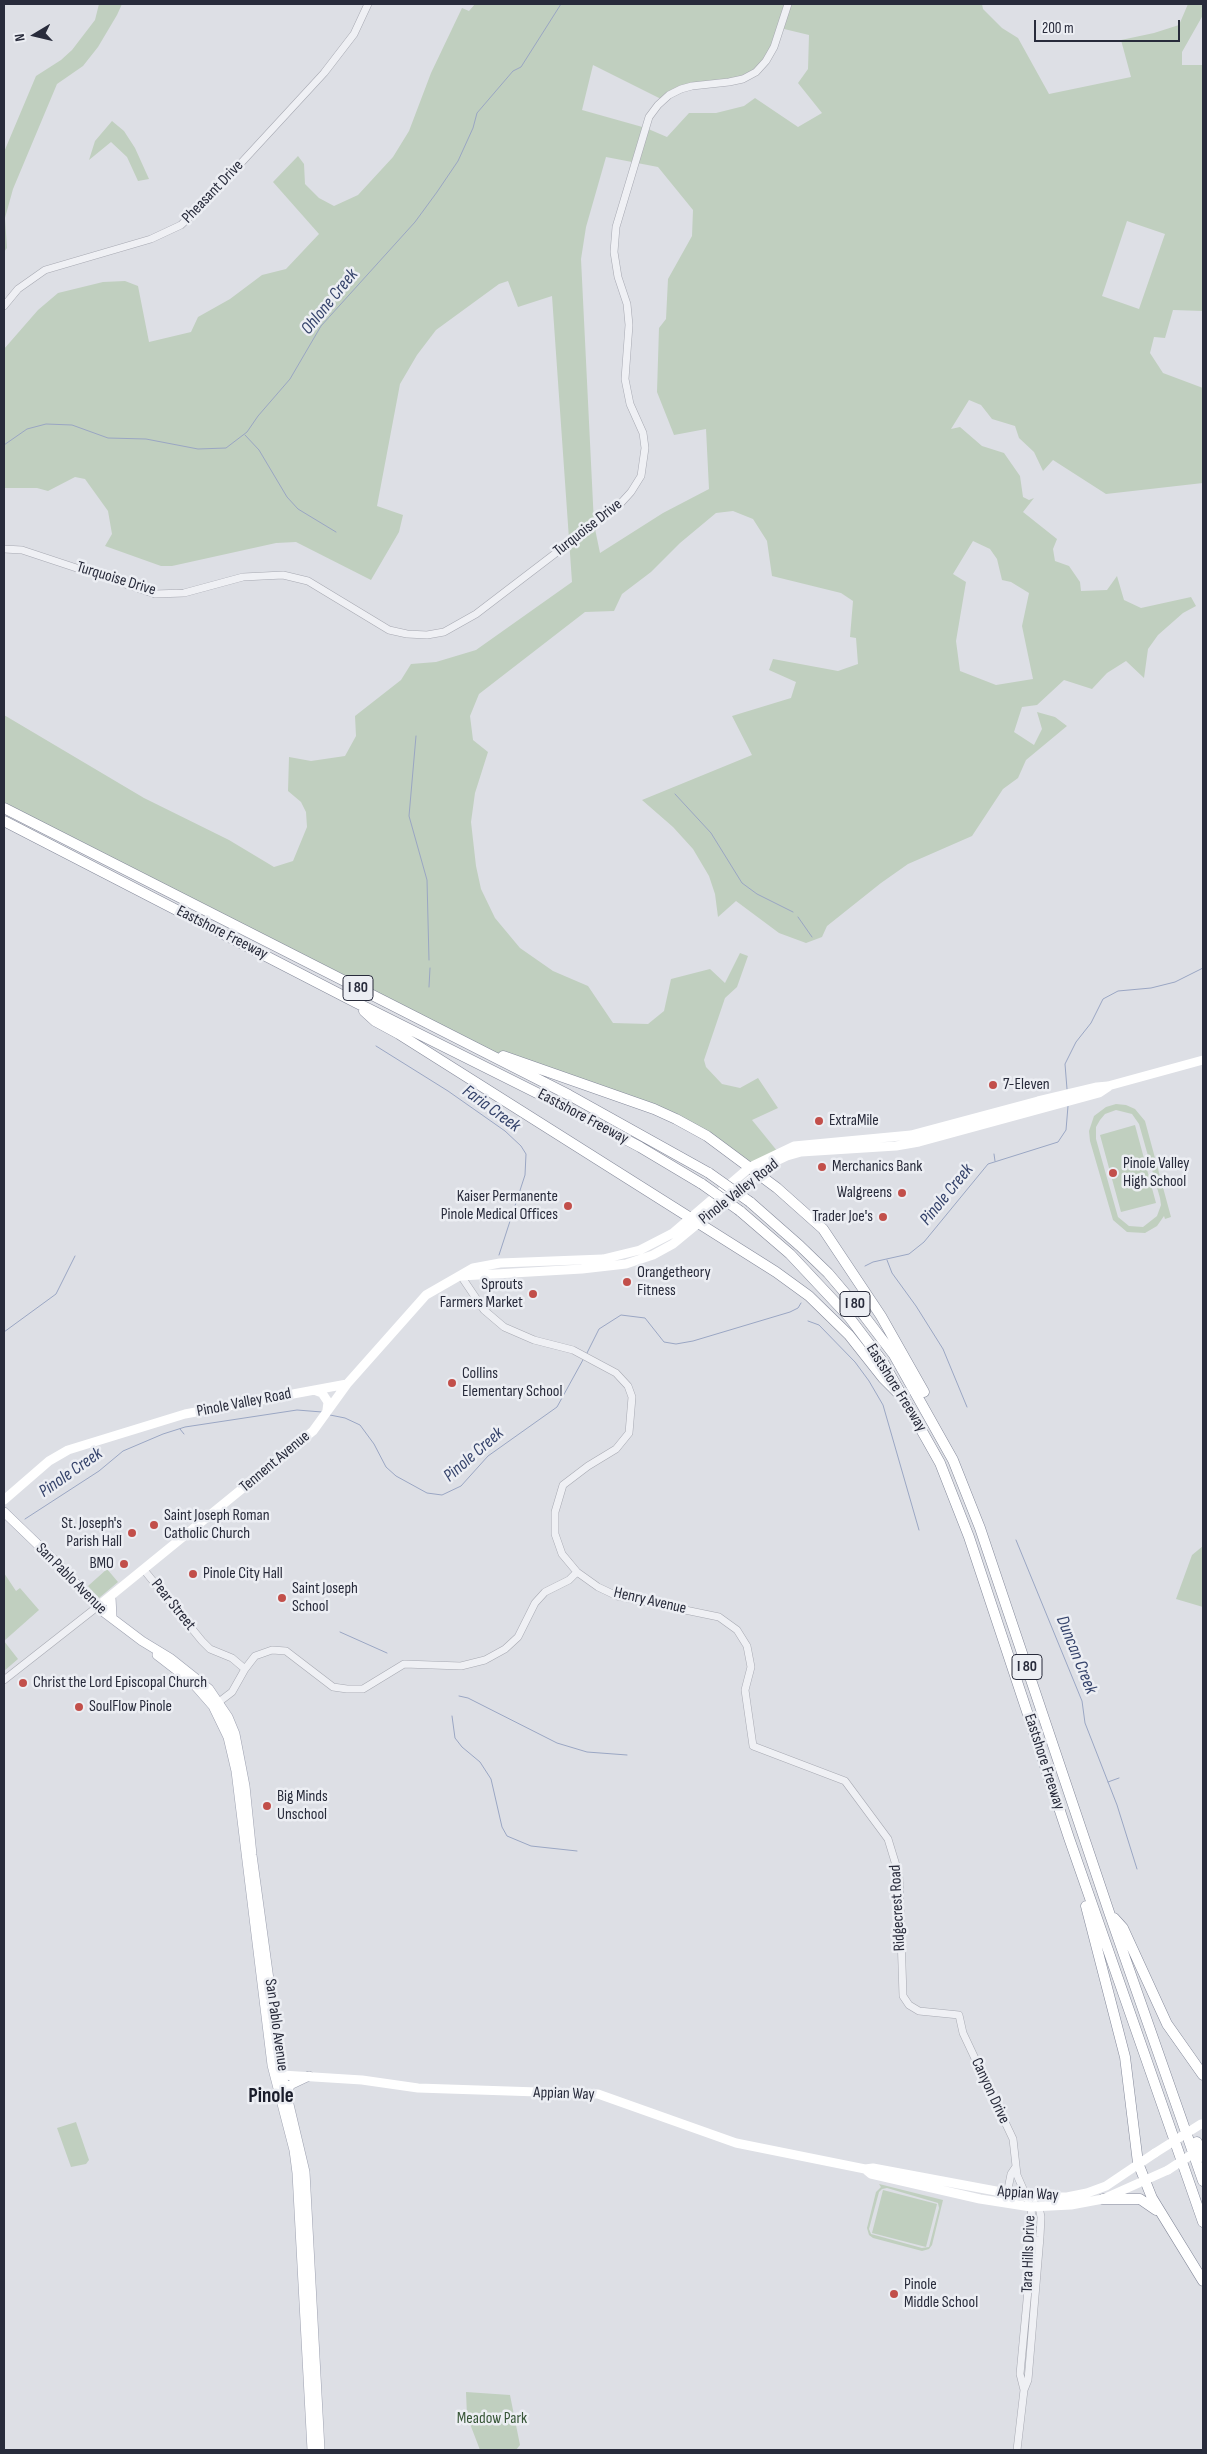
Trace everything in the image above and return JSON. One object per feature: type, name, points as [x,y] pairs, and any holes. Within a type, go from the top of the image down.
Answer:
[{"type":"highway","name":"Eastshore Freeway","points":[[4,808],[615,1120],[709,1173],[750,1202],[800,1246],[862,1313],[894,1355],[936,1426],[967,1492],[1109,1912],[1171,2084],[1203,2181]]},
{"type":"highway","name":"Eastshore Freeway","points":[[4,821],[640,1147],[702,1184],[740,1212],[790,1254],[824,1289],[883,1362],[940,1463],[957,1504],[1069,1838],[1203,2222]]},
{"type":"highway","points":[[355,1002],[375,1021],[399,1034],[776,1272],[809,1296],[849,1334],[893,1389],[903,1395]]},
{"type":"highway","points":[[440,1030],[534,1068],[654,1109],[707,1136],[759,1173],[797,1204],[824,1230],[881,1316],[910,1364],[930,1404],[936,1426]]},
{"type":"highway","points":[[1069,1838],[1070,1855],[1089,1914],[1125,2057],[1138,2163],[1152,2198],[1171,2226],[1203,2281]]},
{"type":"highway","points":[[1109,1912],[1123,1928],[1166,2024],[1203,2075]]},
{"type":"highway","points":[[1171,2084],[1203,2157]]},
{"type":"highway","points":[[1103,2199],[1129,2197],[1140,2199],[1148,2203],[1171,2226]]},
{"type":"main road","name":"Pinole Valley Road","points":[[4,1500],[49,1461],[68,1450],[185,1414],[347,1384],[426,1295],[473,1268],[500,1263],[615,1257],[658,1242],[694,1222],[777,1160],[802,1152],[896,1146],[919,1142],[1058,1100],[1203,1060]]},
{"type":"main road","name":"Pinole Valley Road","points":[[694,1222],[750,1167],[782,1150],[802,1144],[911,1135],[1058,1100]]},
{"type":"main road","name":"Tennent Avenue","points":[[97,1607],[112,1597],[313,1432],[347,1384]]},
{"type":"main road","points":[[314,1390],[325,1397],[328,1402],[325,1414]]},
{"type":"main road","name":"San Pablo Avenue","points":[[4,1512],[97,1607],[142,1641],[216,1704],[228,1737],[236,1771],[277,2074],[294,2150],[297,2173],[312,2450]]},
{"type":"main road","points":[[112,1597],[112,1618]]},
{"type":"main road","name":"San Pablo Avenue","points":[[277,2074],[287,2098],[300,2150],[307,2196],[320,2450]]},
{"type":"main road","name":"Appian Way","points":[[277,2074],[362,2080],[418,2088],[598,2094],[736,2143],[865,2169],[872,2168],[1028,2197],[1067,2197],[1087,2193],[1114,2182],[1138,2163],[1202,2123]]},
{"type":"main road","points":[[287,2098],[290,2085],[309,2076]]},
{"type":"main road","name":"Appian Way","points":[[865,2169],[871,2174],[980,2199],[1040,2207],[1071,2205],[1103,2199],[1145,2181],[1168,2170],[1203,2147]]},
{"type":"street","name":"Pheasant Drive","points":[[4,306],[18,289],[45,270],[151,239],[181,226],[324,73],[354,34],[368,4]]},
{"type":"street","name":"Turquoise Drive","points":[[4,549],[22,550],[154,594],[184,593],[243,577],[283,575],[308,581],[389,630],[407,634],[427,635],[444,632],[476,614],[620,504],[631,492],[641,476],[645,448],[643,433],[630,404],[625,379],[629,325],[627,304],[618,277],[614,252],[616,226],[648,123],[658,105],[669,95],[681,89],[730,82],[743,79],[756,72],[774,47],[788,4]]},
{"type":"street","name":"Henry Avenue","points":[[461,1276],[484,1310],[504,1327],[534,1340],[573,1350],[616,1373],[628,1386],[632,1397],[629,1433],[616,1448],[563,1485],[555,1512],[555,1534],[562,1554],[577,1572],[598,1587],[617,1596],[719,1617],[737,1630],[747,1646],[751,1667],[745,1690],[753,1746]]},
{"type":"street","name":"Pear Street","points":[[144,1570],[210,1649],[232,1658],[245,1669]]},
{"type":"street","points":[[216,1704],[232,1692],[255,1656],[272,1650],[286,1651],[333,1687],[363,1689],[404,1664],[461,1666],[486,1660],[505,1649],[518,1637],[535,1603],[546,1592],[569,1580],[577,1572]]},
{"type":"street","name":"Tennent Avenue","points":[[4,1680],[97,1607]]},
{"type":"street","name":"Ridgecrest Road","points":[[753,1746],[845,1781],[854,1792],[888,1839],[897,1862],[903,1996],[909,2006],[919,2011],[959,2015]]},
{"type":"street","name":"Canyon Drive","points":[[959,2015],[963,2033],[1013,2139],[1016,2152],[1015,2168],[1028,2197]]},
{"type":"street","name":"Canyon Drive","points":[[1000,2193],[1008,2189],[1011,2174],[1015,2168]]},
{"type":"street","name":"Tara Hills Drive","points":[[1017,2450],[1024,2390],[1028,2380],[1041,2225],[1040,2207],[1028,2197]]},
{"type":"street","name":"Tara Hills Drive","points":[[1024,2390],[1020,2374],[1033,2237],[1040,2207]]},
{"type":"green space","points":[[99,4],[122,4],[98,47],[83,66],[57,84],[13,189],[5,218],[7,248],[4,252],[4,152],[36,76],[61,60],[72,50],[95,20]]},
{"type":"green space","points":[[475,4],[982,4],[983,9],[1002,28],[1018,38],[1049,94],[1131,77],[1121,40],[1179,25],[1188,4],[1203,4],[1203,15],[1182,52],[1182,65],[1203,65],[1203,311],[1173,310],[1165,338],[1154,337],[1150,353],[1163,373],[1203,388],[1203,483],[1106,494],[1053,460],[1043,471],[1034,452],[1019,438],[1015,426],[992,419],[981,405],[969,400],[951,429],[960,427],[982,446],[1004,453],[1020,476],[1023,497],[1029,500],[1034,498],[1023,512],[1057,539],[1053,549],[1055,561],[1069,566],[1080,582],[1081,591],[1107,590],[1117,576],[1124,600],[1141,608],[1191,597],[1196,606],[1183,613],[1158,635],[1148,649],[1144,678],[1126,661],[1107,673],[1092,689],[1064,680],[1037,705],[1022,707],[1014,732],[1034,745],[1042,729],[1037,712],[1055,717],[1067,726],[1026,760],[1018,778],[1003,789],[972,836],[908,864],[827,926],[822,937],[806,943],[779,933],[736,901],[718,917],[715,894],[709,876],[693,849],[673,827],[642,800],[752,755],[732,716],[791,698],[796,682],[769,670],[773,659],[838,671],[858,664],[856,638],[850,637],[853,601],[841,593],[772,576],[767,541],[753,519],[733,511],[716,513],[680,543],[651,572],[622,594],[614,611],[585,612],[479,694],[470,716],[473,740],[488,752],[475,793],[471,822],[476,866],[481,889],[495,918],[520,948],[553,971],[588,986],[613,1023],[648,1024],[664,1011],[671,979],[710,969],[725,983],[740,953],[748,956],[737,987],[725,998],[704,1060],[706,1067],[722,1084],[740,1088],[758,1078],[778,1108],[752,1120],[778,1152],[750,1167],[676,1119],[534,1068],[440,1030],[4,808],[4,715],[144,798],[229,840],[274,867],[293,861],[307,827],[306,812],[301,802],[288,791],[289,757],[311,761],[345,756],[356,736],[355,716],[401,680],[411,664],[436,662],[476,650],[572,582],[552,296],[518,307],[508,281],[499,284],[436,330],[417,355],[400,384],[377,506],[403,515],[399,532],[371,580],[296,542],[276,543],[172,566],[161,566],[105,546],[112,534],[108,511],[85,479],[75,477],[48,491],[37,488],[4,488],[4,349],[38,310],[58,293],[103,282],[125,281],[138,286],[149,342],[191,332],[198,317],[230,299],[262,275],[286,269],[319,234],[273,182],[298,156],[304,164],[305,184],[319,198],[334,206],[358,195],[393,157],[409,131],[431,73],[462,8],[469,11]],"holes":[[[780,28],[809,35],[808,69],[798,83],[822,113],[798,127],[755,98],[744,106],[716,113],[689,113],[667,137],[646,128],[582,110],[593,65],[663,100],[692,86],[743,79],[766,61]],[[606,157],[658,167],[693,210],[692,236],[668,279],[666,319],[659,328],[657,392],[674,435],[706,429],[709,489],[663,513],[600,553],[594,524],[581,259],[586,227]],[[1127,221],[1165,234],[1139,309],[1102,296]],[[973,541],[990,549],[997,559],[1002,580],[1011,582],[1029,593],[1022,626],[1033,679],[996,685],[960,671],[956,641],[966,582],[953,574]]]},
{"type":"green space","points":[[112,121],[124,131],[135,148],[149,179],[138,181],[127,157],[111,142],[89,160],[95,141]]},
{"type":"green space","points":[[1116,1104],[1126,1105],[1135,1109],[1145,1121],[1171,1217],[1165,1219],[1164,1216],[1157,1226],[1145,1233],[1127,1232],[1113,1220],[1090,1141],[1089,1131],[1094,1116],[1106,1107]],"holes":[[[1116,1110],[1132,1114],[1139,1124],[1161,1205],[1157,1216],[1143,1227],[1129,1226],[1118,1217],[1096,1139],[1096,1127],[1105,1114]]]},
{"type":"green space","points":[[1135,1125],[1156,1203],[1121,1212],[1100,1135]]},
{"type":"green space","points":[[1203,1546],[1203,1607],[1176,1599],[1192,1555]]},
{"type":"green space","points":[[107,1569],[118,1582],[99,1598],[88,1586]]},
{"type":"green space","points":[[4,1573],[16,1591],[20,1588],[39,1610],[4,1641]]},
{"type":"green space","points":[[4,1641],[18,1659],[4,1671]]},
{"type":"green space","points":[[76,2122],[89,2160],[86,2164],[71,2167],[57,2128]]},
{"type":"green space","points":[[879,2184],[943,2200],[932,2245],[929,2249],[922,2251],[873,2238],[869,2235],[867,2228],[876,2192],[881,2187]],"holes":[[[887,2188],[938,2203],[939,2208],[929,2247],[922,2248],[871,2234],[869,2229],[879,2192],[882,2189]]]},
{"type":"green space","points":[[883,2190],[937,2204],[926,2247],[872,2233]]},
{"type":"green space","name":"Meadow Park","points":[[466,2392],[510,2395],[520,2445],[516,2450],[480,2450],[467,2416]]},
{"type":"waterway","name":"Ohlone Creek","points":[[4,445],[27,429],[46,424],[72,425],[108,438],[146,439],[198,449],[226,448],[247,432],[258,416],[290,379],[321,326],[415,222],[458,161],[473,128],[477,113],[513,71],[521,67],[561,4]]},
{"type":"waterway","points":[[245,435],[259,450],[287,497],[298,509],[336,532]]},
{"type":"waterway","name":"Faria Creek","points":[[416,736],[409,816],[427,880],[429,960]]},
{"type":"waterway","points":[[675,794],[711,833],[742,883],[757,894],[793,912]]},
{"type":"waterway","points":[[798,917],[812,937]]},
{"type":"waterway","name":"Faria Creek","points":[[429,987],[430,968]]},
{"type":"waterway","name":"Pinole Creek","points":[[1067,1089],[1065,1064],[1076,1042],[1091,1023],[1103,999],[1118,991],[1151,988],[1175,982],[1203,968]]},
{"type":"waterway","name":"Faria Creek","points":[[376,1046],[448,1091],[505,1131],[521,1146],[526,1154],[525,1175],[499,1255]]},
{"type":"waterway","name":"Pinole Creek","points":[[865,1266],[873,1262],[909,1254],[924,1242],[988,1164],[1058,1142],[1066,1130],[1068,1106]]},
{"type":"waterway","points":[[994,1154],[995,1161]]},
{"type":"waterway","points":[[4,1332],[56,1294],[75,1256]]},
{"type":"waterway","name":"Duncan Creek","points":[[887,1260],[892,1273],[916,1306],[943,1349],[967,1407]]},
{"type":"waterway","name":"Pinole Creek","points":[[586,1355],[599,1329],[621,1315],[645,1318],[664,1342],[676,1344],[693,1341],[790,1312],[798,1308],[801,1303]]},
{"type":"waterway","points":[[808,1321],[819,1325],[855,1362],[883,1405],[919,1530]]},
{"type":"waterway","name":"Pinole Creek","points":[[330,1415],[345,1418],[360,1425],[374,1444],[386,1467],[396,1476],[427,1493],[442,1495],[461,1486],[488,1456],[557,1407],[584,1358]]},
{"type":"waterway","name":"Pinole Creek","points":[[25,1519],[99,1471],[123,1451],[163,1434],[185,1427],[297,1410],[322,1412]]},
{"type":"waterway","name":"Pinole Creek","points":[[180,1429],[184,1434]]},
{"type":"waterway","name":"Duncan Creek","points":[[1016,1540],[1082,1701],[1085,1723],[1117,1805],[1137,1869]]},
{"type":"waterway","points":[[340,1632],[387,1653]]},
{"type":"waterway","points":[[459,1696],[468,1698],[557,1743],[587,1752],[627,1755]]},
{"type":"waterway","points":[[452,1716],[455,1738],[462,1747],[480,1762],[491,1779],[502,1827],[507,1836],[531,1846],[577,1851]]},
{"type":"waterway","name":"Duncan Creek","points":[[1108,1782],[1119,1778]]},
{"type":"place","name":"7-Eleven","points":[[993,1085]]},
{"type":"place","name":"ExtraMile","points":[[819,1121]]},
{"type":"place","name":"Merchanics Bank","points":[[822,1167]]},
{"type":"place","name":"Pinole Valley High School","points":[[1113,1173]]},
{"type":"place","name":"Walgreens","points":[[902,1193]]},
{"type":"place","name":"Kaiser Permanente Pinole Medical Offices","points":[[568,1206]]},
{"type":"place","name":"Trader Joe's","points":[[883,1217]]},
{"type":"place","name":"Orangetheory Fitness","points":[[627,1282]]},
{"type":"place","name":"Sprouts Farmers Market","points":[[533,1294]]},
{"type":"place","name":"Collins Elementary School","points":[[452,1383]]},
{"type":"place","name":"Saint Joseph Roman Catholic Church","points":[[154,1525]]},
{"type":"place","name":"St. Joseph's Parish Hall","points":[[132,1533]]},
{"type":"place","name":"BMO","points":[[124,1564]]},
{"type":"place","name":"Pinole City Hall","points":[[193,1574]]},
{"type":"place","name":"Saint Joseph School","points":[[282,1598]]},
{"type":"place","name":"Christ the Lord Episcopal Church","points":[[23,1683]]},
{"type":"place","name":"SoulFlow Pinole","points":[[79,1707]]},
{"type":"place","name":"Big Minds Unschool","points":[[267,1806]]},
{"type":"place","name":"Pinole Middle School","points":[[894,2294]]},
{"type":"district","name":"Pinole","points":[[271,2097]]}]
